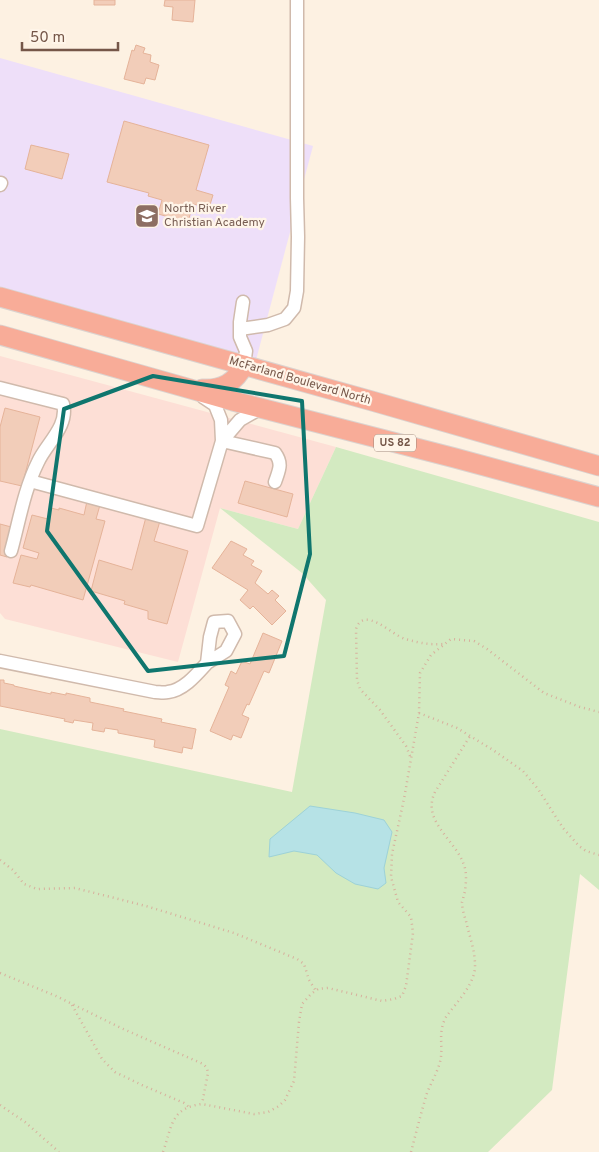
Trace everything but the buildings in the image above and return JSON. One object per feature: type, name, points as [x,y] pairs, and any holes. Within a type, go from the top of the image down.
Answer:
[{"type":"highway","name":"McFarland Boulevard North","points":[[0,297],[599,466]]},
{"type":"highway","points":[[0,306],[48,310]]},
{"type":"highway","name":"US 82","points":[[0,335],[261,408],[599,497]]},
{"type":"highway","points":[[191,389],[209,390],[226,385],[239,375],[244,365]]},
{"type":"street","points":[[240,329],[268,325],[285,318],[294,308],[297,291],[297,0]]},
{"type":"street","points":[[243,302],[240,337],[246,351],[244,365]]},
{"type":"street","points":[[0,388],[63,404],[65,410],[62,422],[52,442],[38,461],[30,481],[11,551]]},
{"type":"street","points":[[30,481],[197,526],[222,441],[221,420],[215,404],[191,389]]},
{"type":"street","points":[[222,441],[240,420],[261,408]]},
{"type":"street","points":[[222,441],[275,453],[280,459],[275,482]]},
{"type":"street","points":[[0,661],[155,692],[170,692],[183,686],[207,663]]},
{"type":"path","points":[[411,758],[406,746],[380,710],[360,689],[357,680],[356,629],[359,622],[364,619],[371,620],[403,638],[429,645],[446,644]]},
{"type":"path","points":[[163,1152],[168,1132],[175,1116],[185,1109],[202,1104],[254,1114],[268,1112],[285,1100],[294,1081],[302,1004],[316,990],[328,988],[382,1001],[394,1000],[402,996],[406,986],[413,933],[411,917],[398,902],[390,877],[392,854],[419,713],[420,673],[431,655],[451,640],[474,641],[544,693],[599,712]]},
{"type":"path","points":[[419,713],[457,728],[522,771],[538,789],[563,828],[579,846],[586,851],[599,855]]},
{"type":"path","points":[[411,1152],[428,1093],[440,1062],[442,1027],[445,1019],[468,987],[476,966],[462,903],[466,879],[464,865],[432,815],[431,807],[431,800],[435,792],[470,736]]},
{"type":"path","points":[[0,860],[13,870],[24,884],[37,889],[75,888],[146,906],[234,933],[297,959],[304,964],[309,980],[316,990]]},
{"type":"path","points":[[0,973],[56,996],[121,1028],[203,1064],[207,1068],[208,1073],[202,1104]]},
{"type":"path","points":[[71,1004],[102,1060],[115,1072],[142,1086],[184,1103],[189,1108]]},
{"type":"path","points":[[0,1105],[25,1122],[59,1152]]},
{"type":"highlighted area","points":[[153,376],[302,401],[310,554],[284,656],[148,671],[47,531],[64,409]]},
{"type":"shaded area","name":"North River Christian Academy","points":[[0,58],[313,146],[256,360],[0,287]]},
{"type":"shaded area","points":[[0,356],[336,447],[298,529],[220,508],[178,662],[5,619],[0,613]]},
{"type":"green space","points":[[336,447],[599,522],[599,890],[580,874],[552,1090],[488,1152],[0,1152],[0,729],[292,792],[326,600],[302,573],[220,508],[298,529]]},
{"type":"water","points":[[310,806],[384,820],[392,832],[384,868],[386,883],[378,889],[355,884],[336,873],[317,855],[294,851],[269,857],[270,839]]},
{"type":"place","name":"North River Christian Academy","points":[[147,216]]}]
